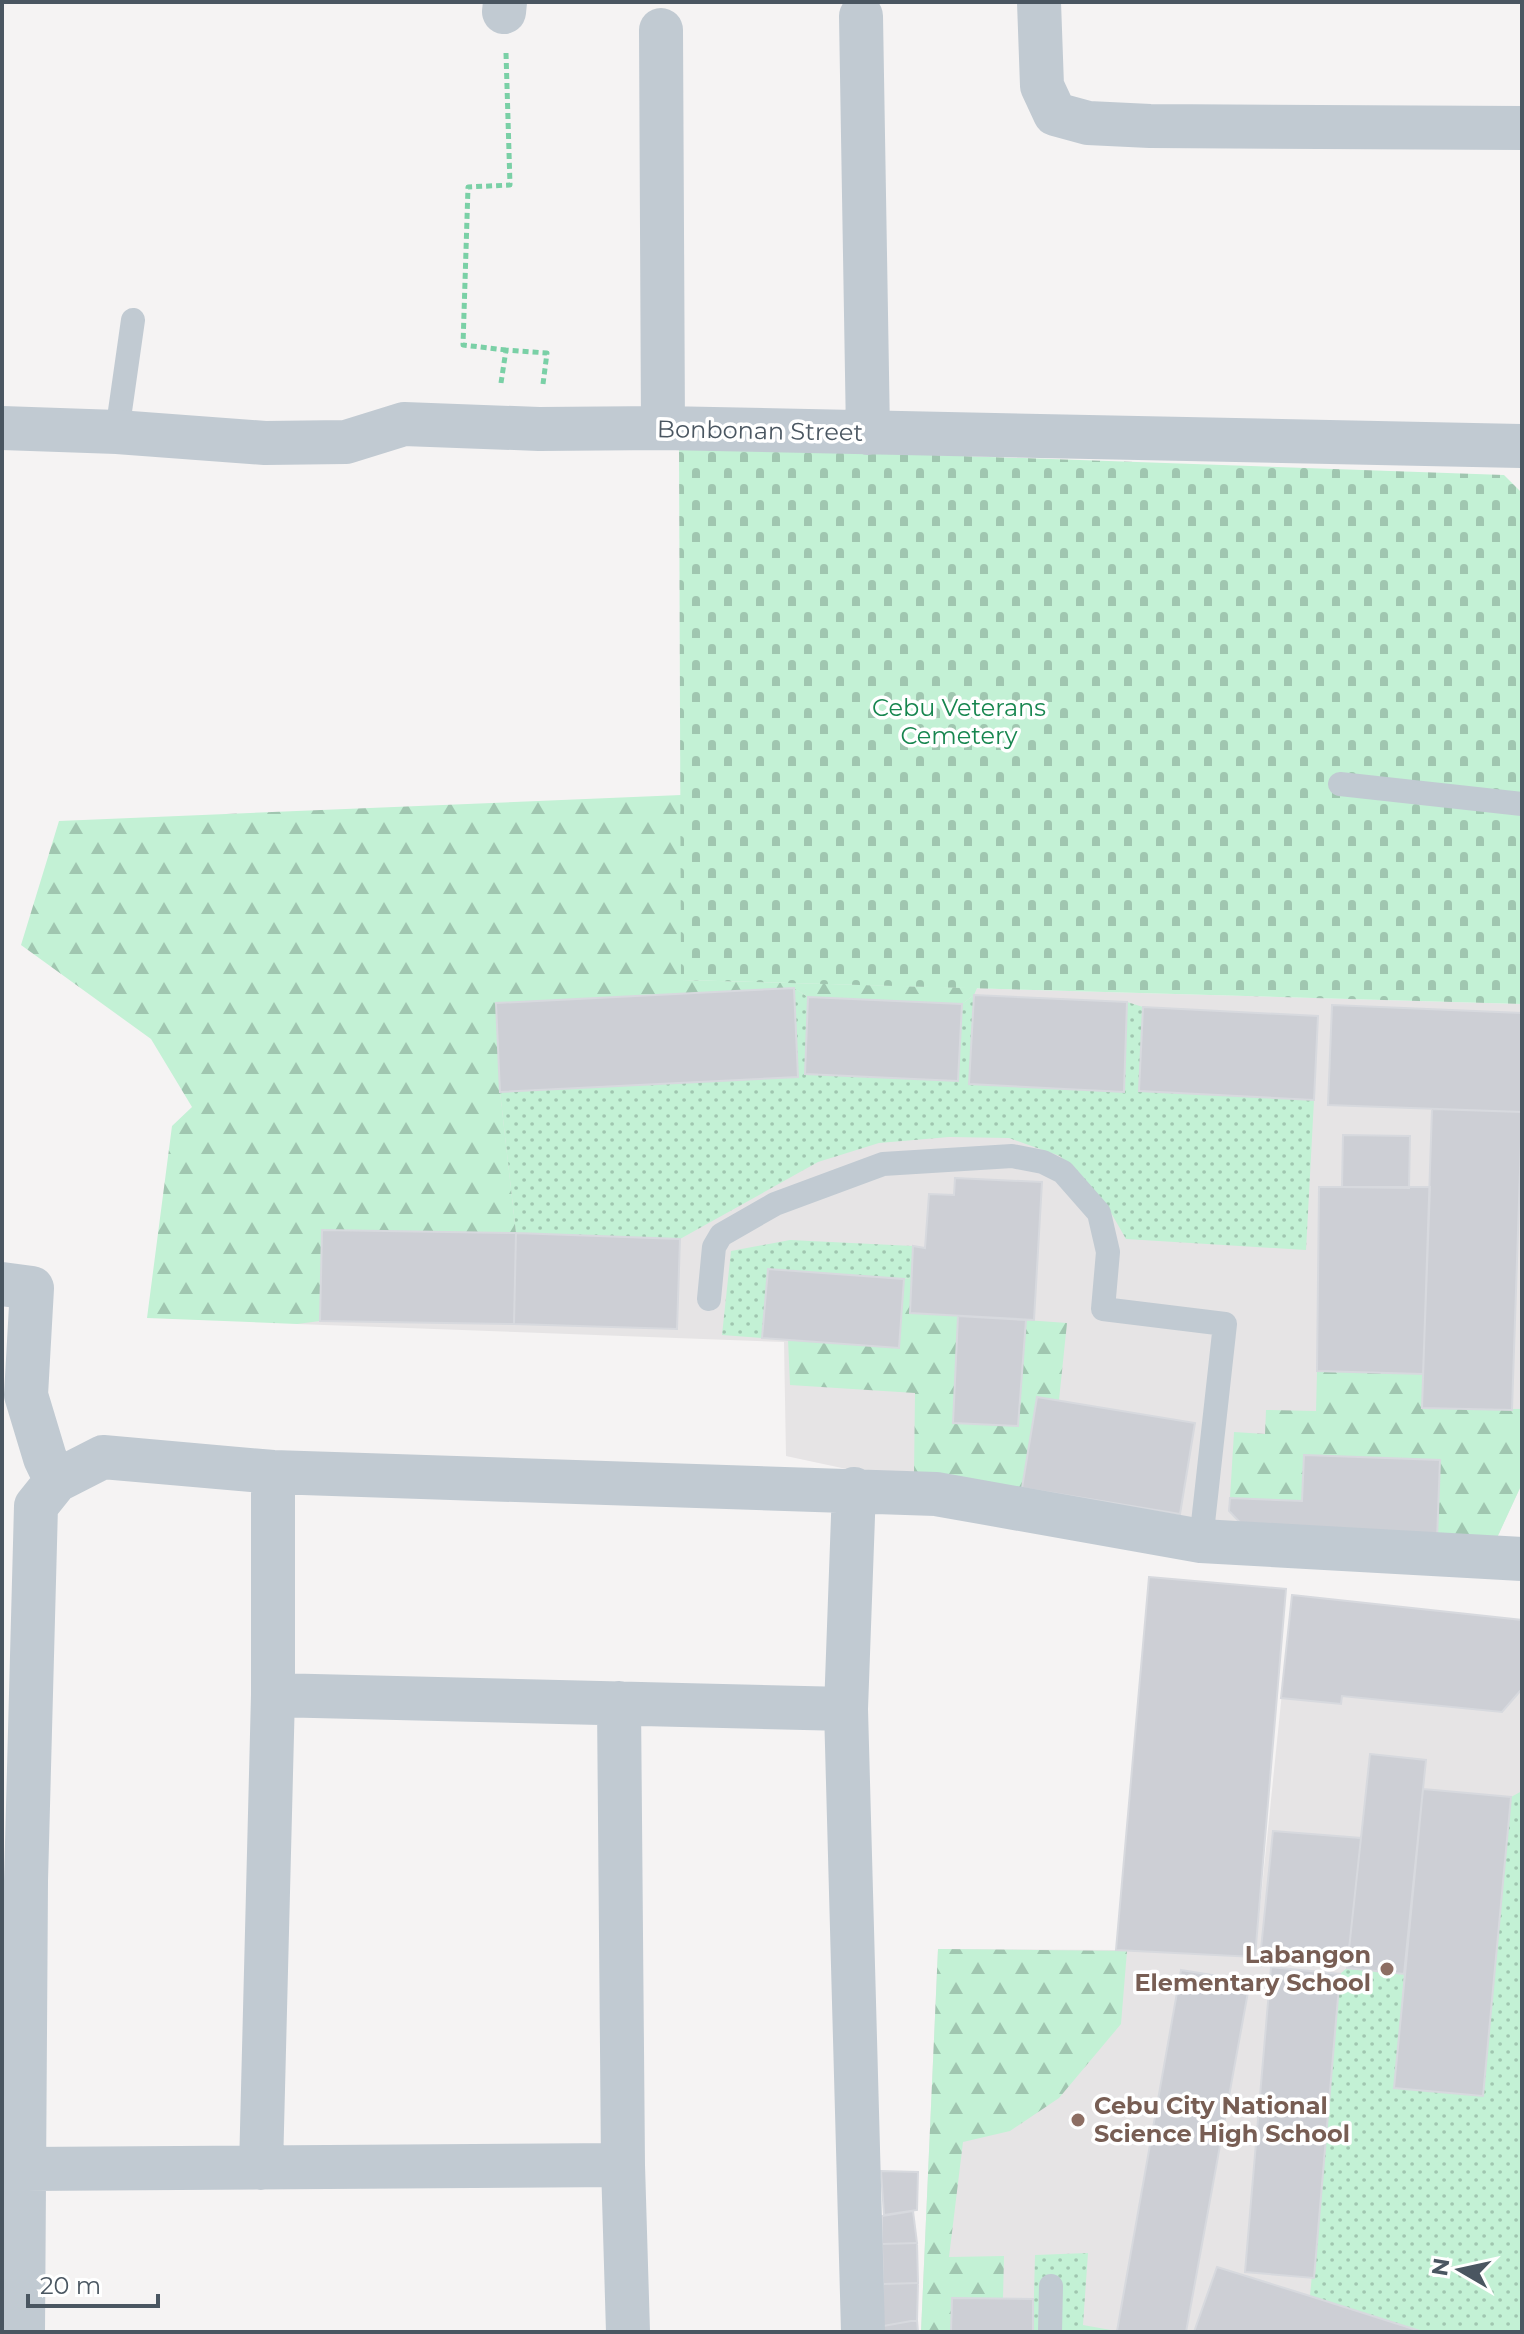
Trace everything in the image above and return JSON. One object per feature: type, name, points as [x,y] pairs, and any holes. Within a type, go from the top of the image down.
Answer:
[{"type":"street","points":[[1039,2],[1042,86],[1055,114],[1088,123],[1522,128]]},
{"type":"street","points":[[861,16],[868,433]]},
{"type":"street","points":[[661,30],[663,428]]},
{"type":"street","name":"Bonbonan Street","points":[[2,428],[117,432],[265,443],[346,442],[404,424],[1522,447]]},
{"type":"street","points":[[1522,429],[1522,447]]},
{"type":"street","points":[[2,1284],[32,1288],[26,1395],[45,1458],[31,1497],[14,1881],[24,2169],[23,2332]]},
{"type":"street","points":[[31,1497],[103,1457],[273,1472],[936,1494],[1201,1541],[1522,1559]]},
{"type":"street","points":[[261,2168],[273,1695],[273,1472]]},
{"type":"street","points":[[854,1489],[846,1709],[863,2332]]},
{"type":"street","points":[[273,1695],[846,1709]]},
{"type":"street","points":[[619,1703],[623,2165],[628,2332]]},
{"type":"street","points":[[24,2169],[623,2165]]},
{"type":"lane","points":[[117,432],[133,320]]},
{"type":"lane","points":[[1340,784],[1522,804]]},
{"type":"lane","points":[[709,1299],[714,1247],[721,1235],[775,1204],[883,1164],[1012,1156],[1043,1162],[1063,1172],[1099,1213],[1108,1252],[1103,1309],[1225,1324],[1201,1541]]},
{"type":"lane","points":[[1050,2332],[1051,2286]]},
{"type":"path","points":[[505,7],[510,185],[468,187],[463,345],[506,350]]},
{"type":"shaded area","points":[[681,980],[1522,1004],[1520,1488],[1493,1546],[1247,1536],[912,1483],[786,1456],[784,1342],[297,1324],[309,983]]},
{"type":"shaded area","name":"Labangon Elementary School","points":[[1292,1595],[1522,1620],[1522,2332],[921,2332],[938,1949],[1116,1950],[1255,1956]]},
{"type":"green space","name":"Cebu Veterans Cemetery","points":[[679,446],[1504,475],[1522,493],[1522,1004],[681,980]]},
{"type":"green space","points":[[681,795],[682,980],[977,988],[974,995],[962,1004],[808,997],[794,988],[497,1003],[500,1092],[516,1233],[322,1230],[320,1321],[297,1324],[147,1318],[172,1126],[192,1107],[151,1039],[21,945],[59,821]]},
{"type":"green space","points":[[794,988],[808,997],[805,1074],[958,1081],[962,1004],[974,995],[970,1084],[1123,1092],[1127,1002],[1143,1007],[1139,1091],[1314,1100],[1306,1250],[1126,1239],[1106,1204],[1060,1156],[1009,1138],[949,1137],[879,1143],[818,1162],[680,1239],[516,1233],[500,1092],[797,1077]]},
{"type":"green space","points":[[790,1240],[913,1246],[912,1279],[769,1269],[762,1338],[722,1335],[731,1251]]},
{"type":"green space","points":[[904,1279],[912,1279],[910,1313],[958,1316],[953,1423],[1018,1426],[1026,1320],[1067,1323],[1059,1400],[1037,1397],[1022,1488],[914,1474],[915,1393],[790,1385],[788,1339],[898,1348]]},
{"type":"green space","points":[[1317,1371],[1423,1374],[1423,1408],[1522,1409],[1520,1488],[1496,1540],[1437,1539],[1440,1460],[1304,1455],[1302,1501],[1230,1498],[1234,1432],[1265,1434],[1266,1410],[1316,1411]]},
{"type":"green space","points":[[1522,1791],[1522,2332],[1423,2332],[1310,2296],[1340,1974],[1347,1968],[1404,1974],[1395,2088],[1483,2096],[1511,1797]]},
{"type":"green space","points":[[938,1949],[1127,1951],[1121,2024],[1059,2098],[1010,2131],[963,2142],[949,2257],[1004,2256],[1003,2299],[952,2298],[951,2332],[921,2332]]},
{"type":"green space","points":[[1088,2253],[1083,2325],[1122,2332],[1033,2332],[1035,2255]]},
{"type":"building","points":[[794,988],[798,1077],[500,1092],[496,1003]]},
{"type":"building","points":[[974,995],[1127,1002],[1124,1092],[969,1084]]},
{"type":"building","points":[[808,997],[962,1004],[958,1081],[805,1074]]},
{"type":"building","points":[[1332,1005],[1522,1013],[1522,1112],[1328,1105]]},
{"type":"building","points":[[1143,1007],[1318,1016],[1314,1100],[1139,1091]]},
{"type":"building","points":[[1432,1109],[1522,1112],[1512,1410],[1422,1408]]},
{"type":"building","points":[[1343,1135],[1410,1136],[1409,1188],[1342,1187]]},
{"type":"building","points":[[955,1178],[1042,1182],[1034,1320],[910,1313],[913,1246],[925,1248],[929,1194],[954,1195]]},
{"type":"building","points":[[1319,1187],[1430,1187],[1423,1374],[1317,1371]]},
{"type":"building","points":[[322,1230],[516,1233],[514,1324],[320,1321]]},
{"type":"building","points":[[516,1233],[680,1239],[677,1329],[514,1324]]},
{"type":"building","points":[[768,1269],[904,1279],[899,1348],[762,1338]]},
{"type":"building","points":[[958,1316],[1026,1320],[1018,1426],[953,1423]]},
{"type":"building","points":[[1037,1397],[1195,1423],[1180,1514],[1022,1488]]},
{"type":"building","points":[[1304,1455],[1440,1460],[1437,1539],[1249,1532],[1229,1511],[1230,1498],[1302,1501]]},
{"type":"building","points":[[1149,1577],[1286,1589],[1255,1957],[1116,1950]]},
{"type":"building","points":[[1292,1595],[1522,1620],[1521,1690],[1502,1712],[1342,1696],[1341,1704],[1281,1698]]},
{"type":"building","points":[[1370,1754],[1426,1760],[1404,1974],[1347,1968]]},
{"type":"building","points":[[1423,1789],[1511,1797],[1483,2096],[1394,2088]]},
{"type":"building","points":[[1273,1831],[1361,1838],[1348,1958],[1261,1949]]},
{"type":"building","points":[[1271,1967],[1340,1974],[1314,2278],[1245,2272]]},
{"type":"building","points":[[1181,1970],[1250,1981],[1186,2332],[1117,2331]]},
{"type":"building","points":[[881,2171],[918,2172],[917,2210],[884,2215]]},
{"type":"building","points":[[913,2211],[917,2243],[882,2244],[882,2216]]},
{"type":"building","points":[[917,2243],[918,2283],[883,2284],[882,2244]]},
{"type":"building","points":[[1217,2267],[1310,2296],[1423,2332],[1194,2332]]},
{"type":"building","points":[[918,2283],[917,2320],[883,2326],[883,2284]]},
{"type":"building","points":[[952,2298],[1033,2299],[1033,2332],[951,2332]]},
{"type":"building","points":[[917,2320],[918,2332],[883,2332],[883,2326]]},
{"type":"place","name":"Labangon Elementary School","points":[[1387,1969]]},
{"type":"place","name":"Cebu City National Science High School","points":[[1078,2120]]}]
